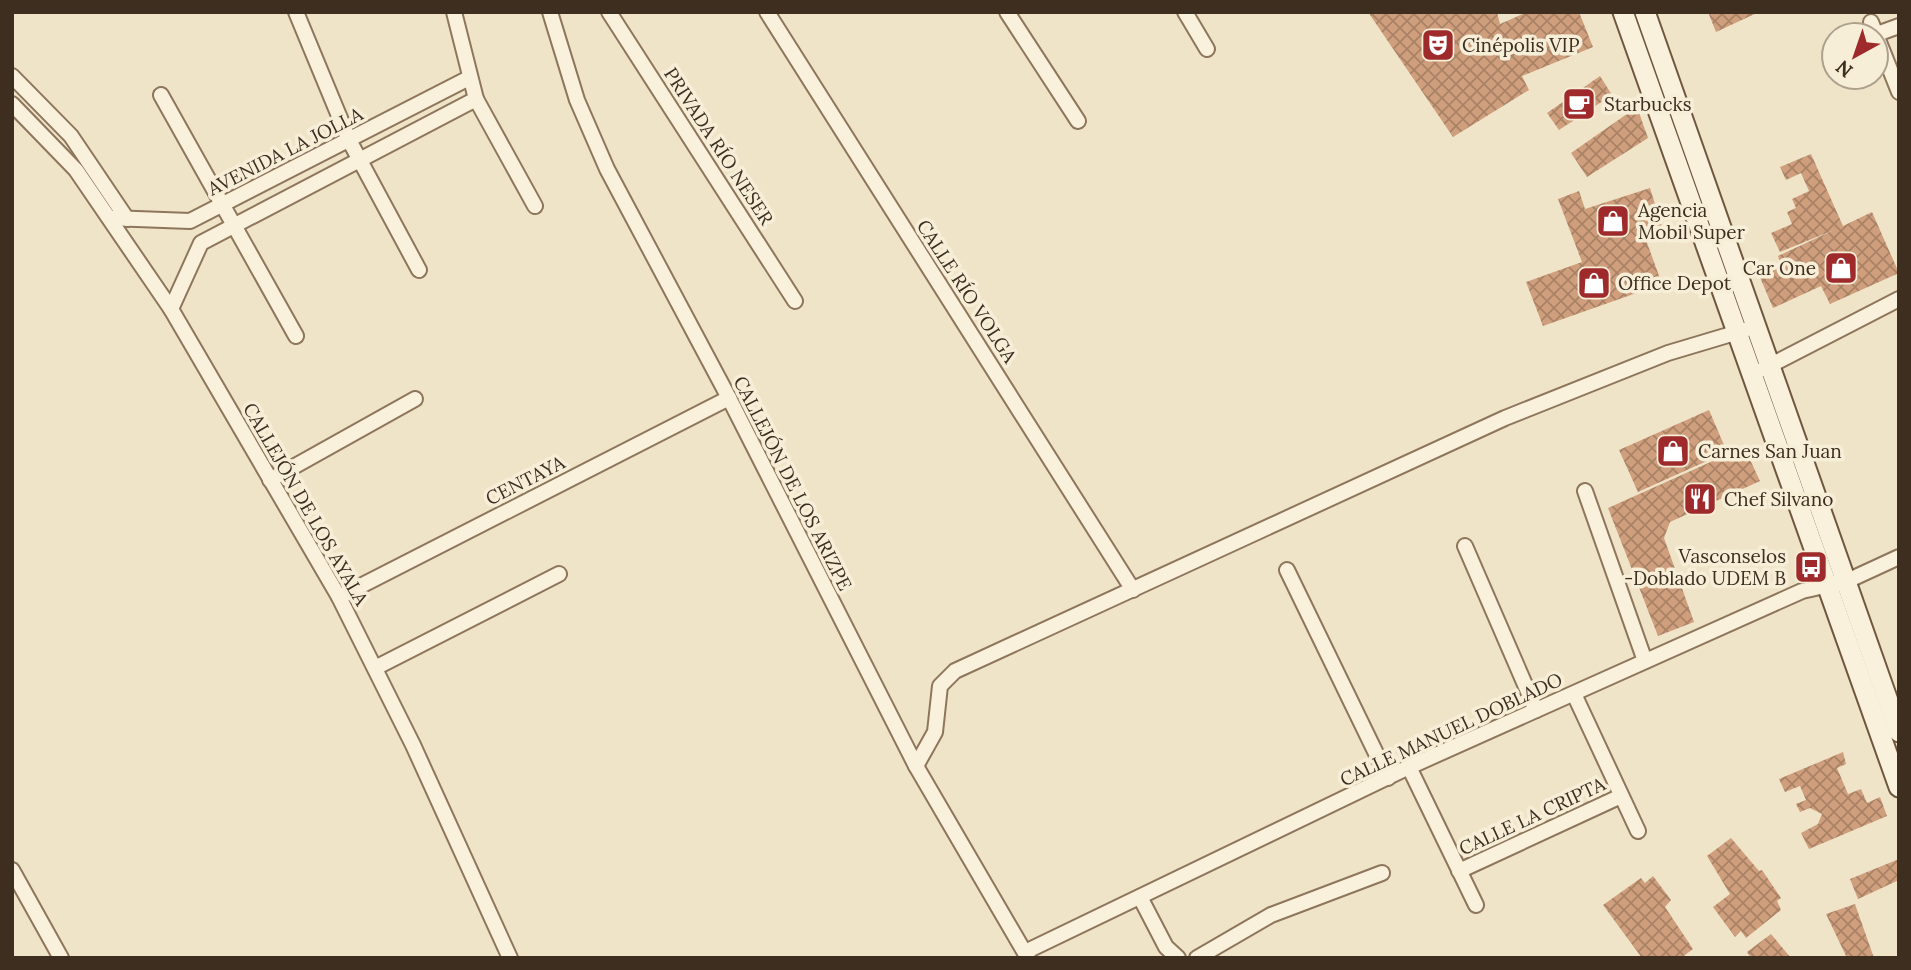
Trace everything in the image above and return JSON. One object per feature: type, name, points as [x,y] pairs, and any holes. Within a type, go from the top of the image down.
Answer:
[{"type":"main road","points":[[1623,12],[1754,375],[1899,732]]},
{"type":"main road","points":[[1646,12],[1771,363],[1899,787]]},
{"type":"street","points":[[296,12],[349,140],[419,270]]},
{"type":"street","points":[[454,12],[476,99],[534,206]]},
{"type":"street","name":"CALLEJÓN DE LOS ARIZPE","points":[[550,12],[572,87],[590,135],[729,398],[916,766],[1026,955]]},
{"type":"street","name":"PRIVADA RÍO NESER","points":[[610,12],[795,302]]},
{"type":"street","name":"CALLE RÍO VOLGA","points":[[767,12],[1133,590]]},
{"type":"street","points":[[1007,12],[1078,121]]},
{"type":"street","points":[[1185,12],[1207,49]]},
{"type":"street","points":[[1890,69],[1899,92]]},
{"type":"street","points":[[12,76],[71,136],[127,219]]},
{"type":"street","name":"AVENIDA LA JOLLA","points":[[110,218],[190,220],[469,78]]},
{"type":"street","points":[[12,103],[27,91]]},
{"type":"street","points":[[161,95],[296,335]]},
{"type":"street","points":[[172,309],[201,243],[476,99]]},
{"type":"street","name":"CALLEJÓN DE LOS AYALA","points":[[12,103],[76,170],[172,309],[339,597],[375,668],[510,958]]},
{"type":"street","points":[[190,220],[201,243]]},
{"type":"street","points":[[1754,375],[1771,363],[1898,302]]},
{"type":"street","points":[[916,766],[935,732],[938,693],[948,676],[1505,418],[1668,353],[1758,326]]},
{"type":"street","name":"CENTAYA","points":[[339,597],[729,398]]},
{"type":"street","points":[[270,480],[415,399]]},
{"type":"street","points":[[1585,491],[1645,660]]},
{"type":"street","points":[[1465,546],[1536,710]]},
{"type":"street","name":"CALLE MANUEL DOBLADO","points":[[1026,955],[1409,767],[1802,591],[1837,582],[1899,557]]},
{"type":"street","points":[[1287,570],[1388,778]]},
{"type":"street","points":[[375,668],[559,573]]},
{"type":"street","points":[[1574,694],[1638,831]]},
{"type":"street","points":[[1409,767],[1476,905]]},
{"type":"street","name":"CALLE LA CRIPTA","points":[[1459,871],[1621,796]]},
{"type":"street","points":[[12,870],[61,958]]},
{"type":"street","points":[[1197,958],[1271,915],[1382,873]]},
{"type":"street","points":[[1140,897],[1166,947],[1178,958]]},
{"type":"building","points":[[1368,12],[1497,12],[1500,24],[1527,12],[1579,12],[1593,47],[1522,76],[1529,90],[1453,137]]},
{"type":"building","points":[[1708,12],[1759,12],[1716,32]]},
{"type":"building","name":"Starbucks","points":[[1600,76],[1612,95],[1559,130],[1547,113]]},
{"type":"building","points":[[1637,107],[1648,138],[1587,177],[1571,153]]},
{"type":"building","points":[[1811,154],[1843,226],[1872,212],[1899,273],[1830,304],[1821,286],[1773,308],[1759,275],[1781,266],[1778,256],[1834,230],[1780,252],[1771,233],[1792,224],[1787,212],[1796,208],[1792,199],[1809,191],[1801,173],[1786,180],[1780,167]]},
{"type":"building","points":[[1650,188],[1664,233],[1646,240],[1662,284],[1543,326],[1526,282],[1582,262],[1558,199],[1579,191],[1585,209]]},
{"type":"building","name":"Carnes San Juan","points":[[1709,410],[1727,452],[1638,492],[1619,450]]},
{"type":"building","points":[[1744,447],[1760,481],[1670,522],[1664,538],[1694,622],[1658,636],[1608,508]]},
{"type":"building","points":[[1843,752],[1846,764],[1837,768],[1848,794],[1861,789],[1867,803],[1880,797],[1887,816],[1809,849],[1801,833],[1818,824],[1822,814],[1810,808],[1800,812],[1796,804],[1806,800],[1800,786],[1785,792],[1779,779]]},
{"type":"building","points":[[1731,838],[1759,871],[1762,870],[1781,898],[1777,901],[1781,910],[1746,938],[1741,931],[1735,937],[1713,907],[1730,894],[1707,856]]},
{"type":"building","points":[[1899,859],[1899,880],[1858,899],[1850,879]]},
{"type":"building","points":[[1653,876],[1671,900],[1665,907],[1693,949],[1681,958],[1642,958],[1603,905],[1641,878],[1645,883]]},
{"type":"building","points":[[1855,904],[1874,958],[1847,958],[1826,914]]},
{"type":"building","points":[[1771,934],[1791,958],[1751,958],[1747,952]]},
{"type":"place","name":"Cinépolis VIP","points":[[1438,45]]},
{"type":"place","name":"Starbucks","points":[[1579,104]]},
{"type":"place","name":"Agencia Mobil Super","points":[[1613,221]]},
{"type":"place","name":"Car One","points":[[1841,268]]},
{"type":"place","name":"Office Depot","points":[[1594,283]]},
{"type":"place","name":"Carnes San Juan","points":[[1673,451]]},
{"type":"place","name":"Chef Silvano","points":[[1700,499]]},
{"type":"place","name":"Vasconselos -Doblado UDEM B","points":[[1811,567]]}]
